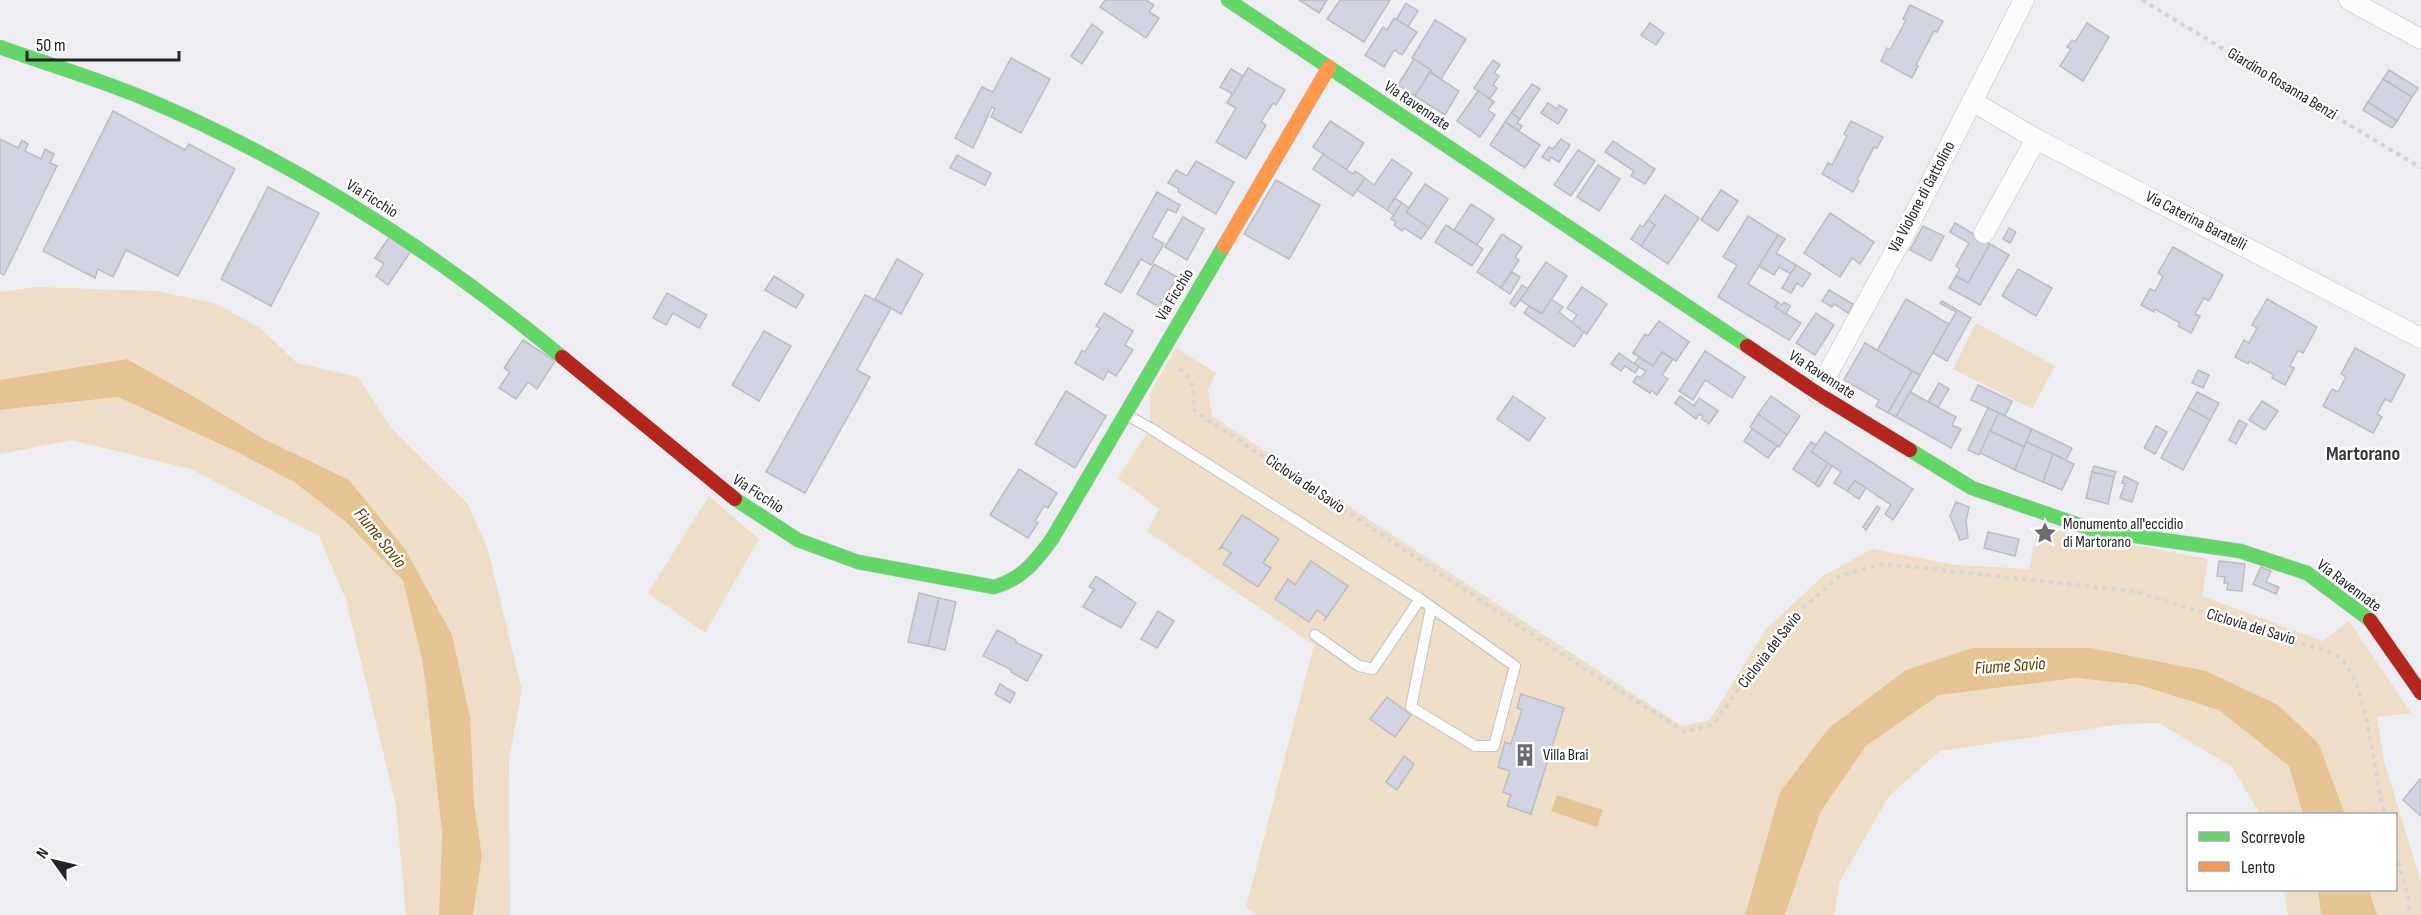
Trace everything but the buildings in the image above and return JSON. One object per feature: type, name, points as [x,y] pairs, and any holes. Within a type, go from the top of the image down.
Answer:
[{"type":"street","name":"Via Ravennate","points":[[1228,0],[1817,393],[1972,488],[2094,530],[2240,551],[2307,573],[2371,621],[2421,693]]},
{"type":"street","name":"Via Violone di Gattolino","points":[[1817,393],[1906,231],[2024,0]]},
{"type":"street","points":[[2349,0],[2421,39]]},
{"type":"street","name":"Via Ficchio","points":[[0,46],[141,97],[229,138],[339,198],[410,243],[536,336],[725,493],[798,540],[858,562],[994,587],[1012,583],[1028,571],[1053,539],[1329,67]]},
{"type":"street","name":"Via Caterina Baratelli","points":[[1972,101],[2036,138],[2421,338]]},
{"type":"street","points":[[1984,233],[2036,138]]},
{"type":"lane","points":[[1125,414],[1420,599],[1515,666],[1494,746],[1475,746],[1411,706],[1431,608]]},
{"type":"lane","points":[[1315,635],[1359,666],[1373,669],[1420,599]]},
{"type":"path","name":"Giardino Rosanna Benzi","points":[[2142,0],[2421,168]]},
{"type":"path","name":"Ciclovia del Savio","points":[[1158,356],[1187,374],[1194,388],[1194,409],[1205,418],[1551,647],[1685,732],[1714,723],[1761,656],[1795,615],[1841,575],[1884,564],[2134,591],[2329,652],[2344,661],[2361,693],[2377,788],[2385,813]]},
{"type":"path","points":[[2397,857],[2408,897],[2410,915]]},
{"type":"shaded area","points":[[35,287],[157,291],[217,304],[260,328],[297,363],[358,377],[391,428],[468,504],[488,550],[522,690],[509,759],[510,915],[473,915],[482,856],[474,803],[405,549],[264,439],[127,359],[0,380],[0,292]]},
{"type":"shaded area","points":[[1976,323],[2055,366],[2032,409],[1953,369]]},
{"type":"shaded area","points":[[1176,348],[1216,373],[1208,390],[1212,416],[1682,726],[1710,720],[1766,629],[1823,576],[1872,549],[1957,565],[2029,569],[2038,527],[2208,559],[2202,596],[2323,641],[2349,621],[2411,713],[2377,717],[2384,761],[2421,882],[2421,915],[2377,915],[2369,891],[2397,891],[2397,813],[2345,813],[2319,744],[2091,648],[1972,648],[1906,670],[1780,792],[1745,915],[1257,915],[1246,907],[1314,645],[1147,531],[1159,509],[1118,478],[1150,428],[1150,393]]},
{"type":"shaded area","points":[[118,397],[235,451],[294,482],[346,522],[403,581],[422,659],[442,835],[439,915],[406,915],[396,805],[346,600],[319,536],[191,469],[71,440],[0,454],[0,410]]},
{"type":"shaded area","points":[[709,496],[759,539],[705,633],[648,593]]},
{"type":"shaded area","points":[[2076,678],[2139,685],[2219,710],[2289,766],[2303,813],[2259,813],[2232,767],[2159,723],[2122,724],[1940,751],[1889,796],[1840,881],[1834,915],[1785,915],[1821,811],[1866,746],[1939,695]]},
{"type":"shaded area","points":[[2284,891],[2318,891],[2321,915],[2288,915]]},
{"type":"water","name":"Fiume Savio","points":[[127,359],[264,439],[349,480],[405,549],[452,635],[470,717],[474,803],[482,856],[473,915],[439,915],[442,834],[422,659],[403,581],[346,522],[294,482],[235,451],[118,397],[0,410],[0,380]]},
{"type":"water","name":"Fiume Savio","points":[[1972,648],[2091,648],[2206,671],[2278,705],[2319,744],[2345,813],[2303,813],[2289,766],[2219,710],[2139,685],[2076,678],[1939,695],[1866,746],[1821,811],[1785,915],[1745,915],[1780,792],[1828,729],[1906,670]]},
{"type":"water","points":[[1557,795],[1603,810],[1597,827],[1551,811]]},
{"type":"water","points":[[2318,891],[2369,891],[2377,915],[2321,915]]},
{"type":"traffic: fast","points":[[1228,0],[1747,346]]},
{"type":"traffic: fast","points":[[0,47],[141,97],[253,149],[308,179],[413,245],[514,318],[562,357]]},
{"type":"traffic: fast","points":[[735,499],[798,540],[858,562],[994,587],[1004,584],[1034,562],[1052,539],[1224,246]]},
{"type":"traffic: fast","points":[[1910,450],[1972,488],[2094,530],[2240,551],[2307,573],[2370,620]]},
{"type":"traffic: slow","points":[[1224,246],[1329,67]]},
{"type":"traffic: jam","points":[[1747,346],[1817,393],[1910,450]]},
{"type":"traffic: jam","points":[[562,357],[735,499]]},
{"type":"traffic: jam","points":[[2370,620],[2421,693]]},
{"type":"place","name":"Monumento all'eccidio di Martorano","points":[[2045,533]]},
{"type":"place","name":"Villa Brai","points":[[1525,755]]},
{"type":"district","name":"Martorano","points":[[2363,454]]}]
